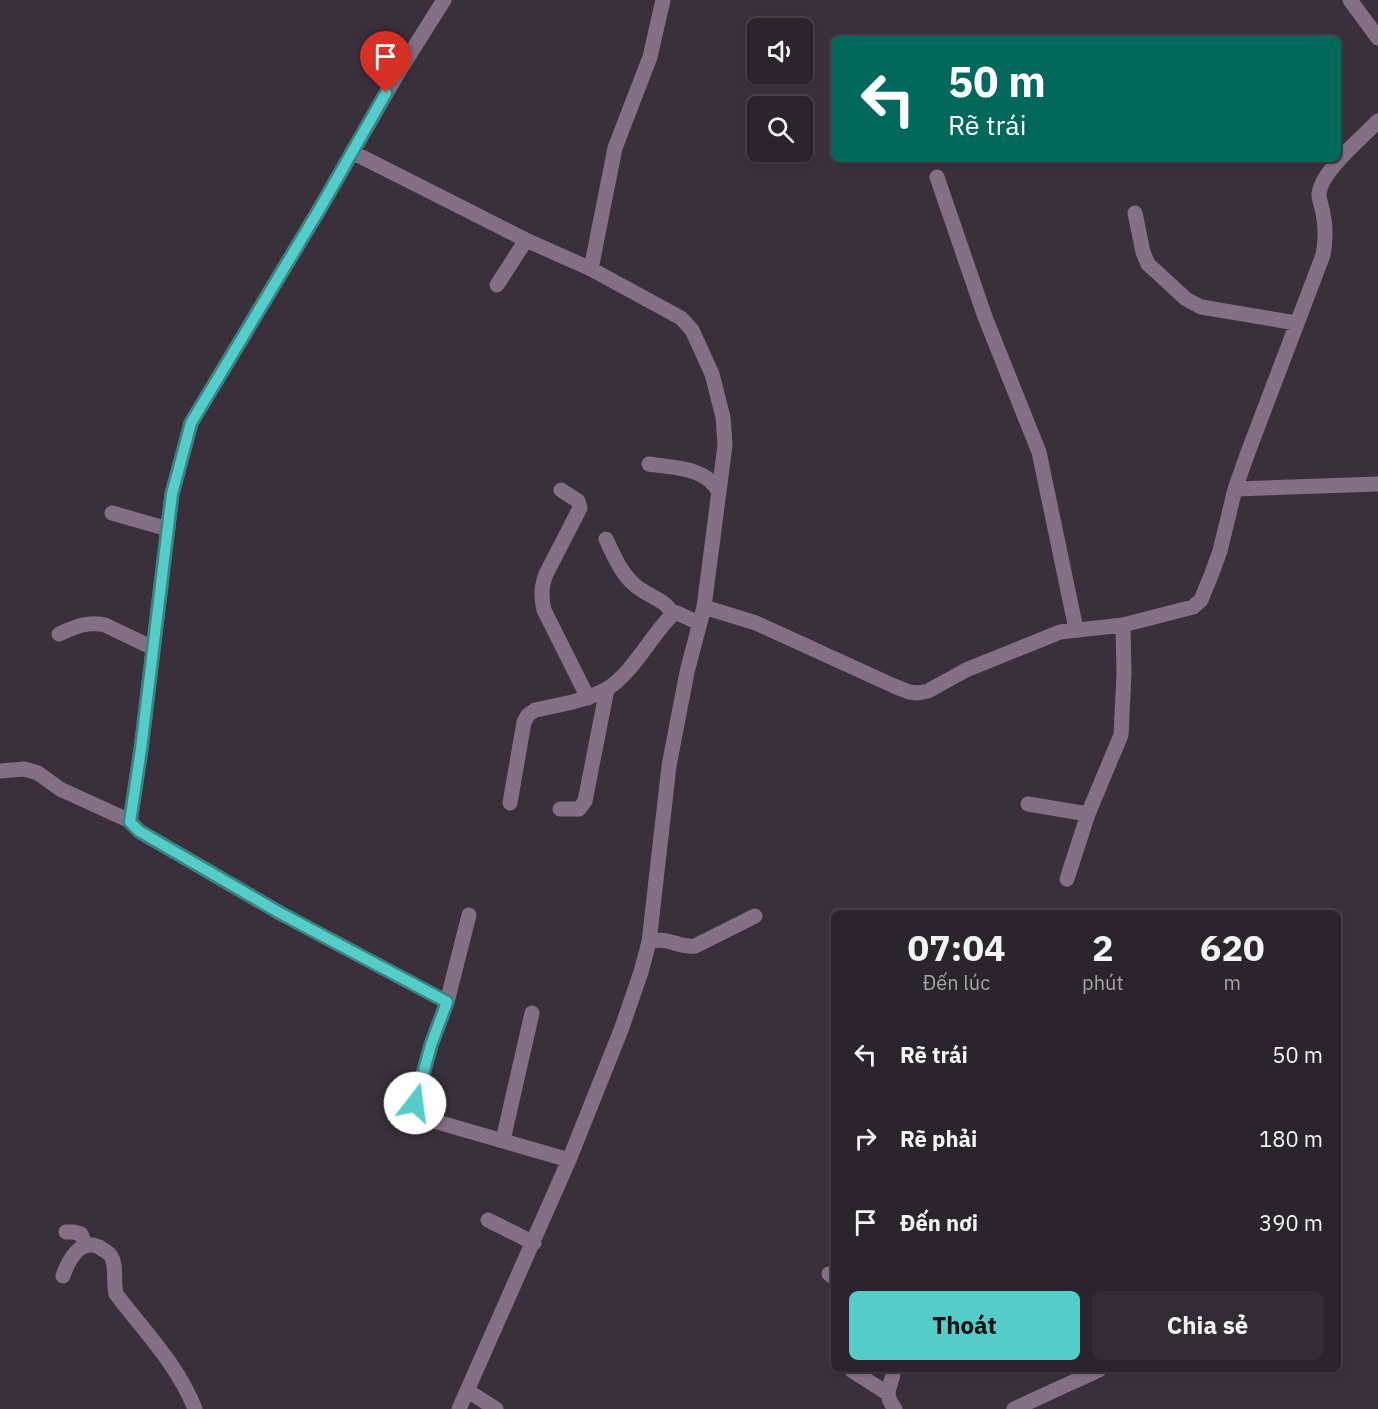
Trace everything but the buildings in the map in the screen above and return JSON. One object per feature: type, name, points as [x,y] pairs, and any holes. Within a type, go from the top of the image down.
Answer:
[{"type":"street","points":[[130,822],[172,494],[191,423],[398,73],[444,0]]},
{"type":"street","points":[[591,269],[615,148],[650,57],[663,0]]},
{"type":"street","points":[[1350,0],[1378,38]]},
{"type":"street","points":[[1341,160],[1378,122]]},
{"type":"street","points":[[352,153],[526,240],[591,269],[681,318],[692,330],[712,374],[723,417],[725,445],[704,607],[687,672],[669,766],[649,942],[621,1030],[569,1160],[459,1409]]},
{"type":"street","points":[[704,607],[756,623],[894,686],[918,693],[928,691],[966,670],[1046,637],[1076,629],[1123,625],[1193,607],[1202,600],[1220,551],[1236,489],[1260,416],[1323,255],[1326,241],[1325,222],[1319,196],[1321,187],[1339,162]]},
{"type":"street","points":[[937,177],[992,337],[1039,452],[1076,629]]},
{"type":"street","points":[[1135,213],[1143,252],[1148,264],[1186,299],[1201,307],[1296,323]]},
{"type":"street","points":[[496,285],[526,240]]},
{"type":"street","points":[[649,464],[696,472],[709,478],[719,492]]},
{"type":"street","points":[[1236,489],[1378,484]]},
{"type":"street","points":[[561,490],[578,501],[580,508],[542,583],[542,600],[544,610],[588,698]]},
{"type":"street","points":[[111,513],[168,529]]},
{"type":"street","points":[[606,539],[627,578],[643,592],[664,603],[673,614]]},
{"type":"street","points":[[510,803],[524,722],[528,715],[535,710],[588,698],[607,689],[634,663],[673,614],[677,613],[699,623]]},
{"type":"street","points":[[59,634],[79,625],[96,623],[153,648]]},
{"type":"street","points":[[1067,879],[1088,814],[1121,735],[1124,674],[1123,625]]},
{"type":"street","points":[[560,809],[579,809],[585,801],[607,689]]},
{"type":"street","points":[[0,771],[24,769],[38,773],[60,789],[130,822],[139,831],[209,873],[447,1002]]},
{"type":"street","points":[[1029,804],[1088,814]]},
{"type":"street","points":[[469,915],[447,1002],[431,1045],[415,1103],[418,1111],[427,1119],[569,1160]]},
{"type":"street","points":[[649,942],[663,939],[690,947],[695,946],[755,916]]},
{"type":"street","points":[[503,1140],[531,1013]]},
{"type":"street","points":[[488,1220],[534,1243]]},
{"type":"street","points":[[66,1232],[81,1234],[85,1245]]},
{"type":"street","points":[[63,1276],[76,1252],[85,1245],[98,1247],[111,1257],[116,1294],[167,1359],[188,1391],[195,1409]]},
{"type":"street","points":[[854,1372],[887,1393]]},
{"type":"street","points":[[893,1372],[887,1393],[895,1409]]},
{"type":"street","points":[[1014,1409],[1095,1372]]},
{"type":"street","points":[[468,1390],[496,1409]]},
{"type":"route","points":[[386,93],[319,210],[191,423],[172,494],[130,822],[139,831],[209,873],[447,1002],[431,1045],[415,1103]]}]
